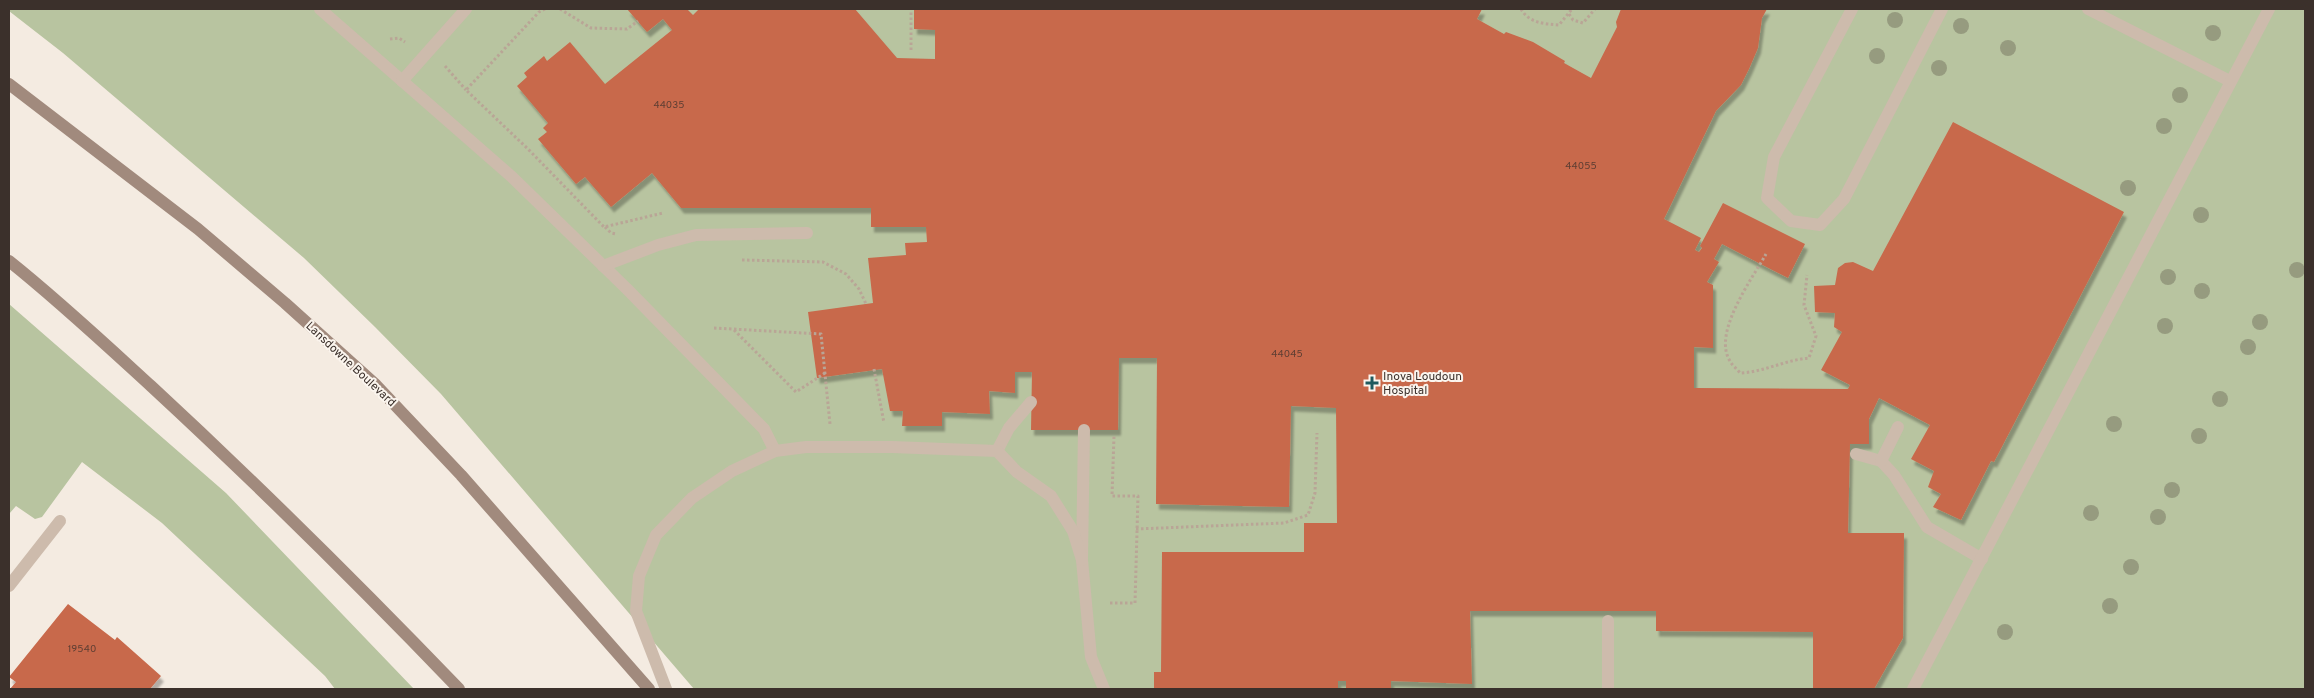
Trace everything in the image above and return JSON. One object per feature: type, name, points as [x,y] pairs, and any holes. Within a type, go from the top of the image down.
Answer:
[{"type":"main road","name":"Lansdowne Boulevard","points":[[9,84],[198,229],[285,303],[376,385],[461,475],[649,689]]},
{"type":"main road","points":[[9,261],[49,293],[231,460],[368,595],[458,689]]},
{"type":"lane","points":[[320,9],[512,177],[764,429],[775,451]]},
{"type":"lane","points":[[402,81],[466,9]]},
{"type":"lane","points":[[1852,9],[1774,158],[1767,198],[1791,221],[1820,225],[1844,199],[1942,9]]},
{"type":"lane","points":[[2088,9],[2230,82]]},
{"type":"lane","points":[[1914,689],[2269,9]]},
{"type":"lane","points":[[603,266],[658,245],[696,235],[807,233]]},
{"type":"lane","points":[[997,451],[1009,428],[1031,402]]},
{"type":"lane","points":[[1881,461],[1898,427]]},
{"type":"lane","points":[[1084,430],[1082,560],[1091,657],[1104,689]]},
{"type":"lane","points":[[666,689],[636,611],[639,576],[656,535],[692,498],[732,471],[775,451],[806,447],[892,447],[997,451],[1018,472],[1051,496],[1073,531],[1082,560]]},
{"type":"lane","points":[[1856,454],[1881,461],[1894,475],[1927,528],[1982,558]]},
{"type":"lane","points":[[9,586],[60,522]]},
{"type":"lane","points":[[1608,621],[1608,689]]},
{"type":"path","points":[[545,9],[538,12],[466,90],[528,149],[604,227],[663,213]]},
{"type":"path","points":[[560,9],[591,28],[626,29],[638,21]]},
{"type":"path","points":[[911,9],[911,50]]},
{"type":"path","points":[[1521,9],[1539,24],[1559,25],[1572,9]]},
{"type":"path","points":[[1569,14],[1573,20],[1583,23],[1595,9]]},
{"type":"path","points":[[1766,254],[1727,323],[1726,346],[1729,360],[1740,373],[1754,372],[1792,359],[1809,358],[1816,336],[1804,305],[1807,274]]},
{"type":"path","points":[[714,328],[821,334],[830,424],[821,424]]},
{"type":"path","points":[[734,329],[796,392],[825,373]]},
{"type":"path","points":[[874,370],[883,422],[888,425]]},
{"type":"path","points":[[1136,529],[1284,524],[1308,516],[1315,493],[1317,433]]},
{"type":"path","points":[[1108,611],[1107,603],[1135,603],[1138,496],[1112,496],[1114,436]]},
{"type":"green space","name":"Inova Loudoun Hospital","points":[[9,9],[2305,9],[2305,689],[694,689],[441,394],[375,327],[304,258],[63,53],[9,11]]},
{"type":"green space","points":[[9,304],[226,493],[414,689],[335,689],[325,676],[162,523],[82,462],[42,517],[35,519],[16,506],[9,514]]},
{"type":"building","points":[[627,9],[687,9],[693,15],[699,9],[855,9],[897,58],[935,59],[935,30],[914,29],[914,9],[1482,9],[1477,19],[1504,34],[1506,32],[1533,42],[1591,78],[1617,27],[1616,22],[1621,9],[1767,9],[1762,18],[1758,48],[1749,69],[1741,85],[1716,111],[1664,219],[1701,238],[1695,250],[1699,252],[1702,248],[1700,246],[1723,203],[1805,244],[1788,278],[1722,244],[1714,259],[1719,262],[1707,282],[1713,285],[1713,348],[1694,347],[1694,388],[1848,389],[1850,385],[1821,370],[1842,332],[1834,327],[1835,313],[1815,312],[1814,286],[1835,285],[1838,268],[1845,263],[1853,262],[1873,271],[1953,122],[2124,212],[1994,462],[1991,461],[1961,520],[1933,507],[1941,494],[1928,487],[1934,471],[1911,459],[1930,425],[1879,398],[1869,419],[1869,444],[1850,444],[1848,533],[1904,533],[1903,638],[1874,689],[1813,689],[1813,632],[1656,631],[1656,611],[1470,611],[1472,684],[1391,681],[1391,689],[1346,689],[1346,681],[1338,681],[1338,689],[1154,689],[1154,672],[1161,672],[1162,552],[1304,552],[1304,523],[1337,523],[1336,408],[1291,406],[1289,507],[1156,504],[1157,358],[1119,358],[1118,430],[1031,430],[1032,372],[1015,372],[1015,393],[989,391],[990,414],[942,412],[942,426],[902,426],[903,411],[890,411],[882,369],[817,378],[808,312],[873,303],[868,258],[906,255],[905,243],[927,242],[926,227],[871,227],[871,208],[681,208],[652,173],[611,207],[585,177],[576,184],[538,139],[547,132],[543,128],[548,123],[517,86],[527,77],[524,73],[544,56],[547,61],[570,42],[605,84],[672,30],[663,19],[647,32]]},
{"type":"building","points":[[68,604],[115,640],[117,637],[161,676],[150,689],[10,689],[16,682],[9,677]]},
{"type":"place","name":"Inova Loudoun Hospital","points":[[1372,383]]}]
